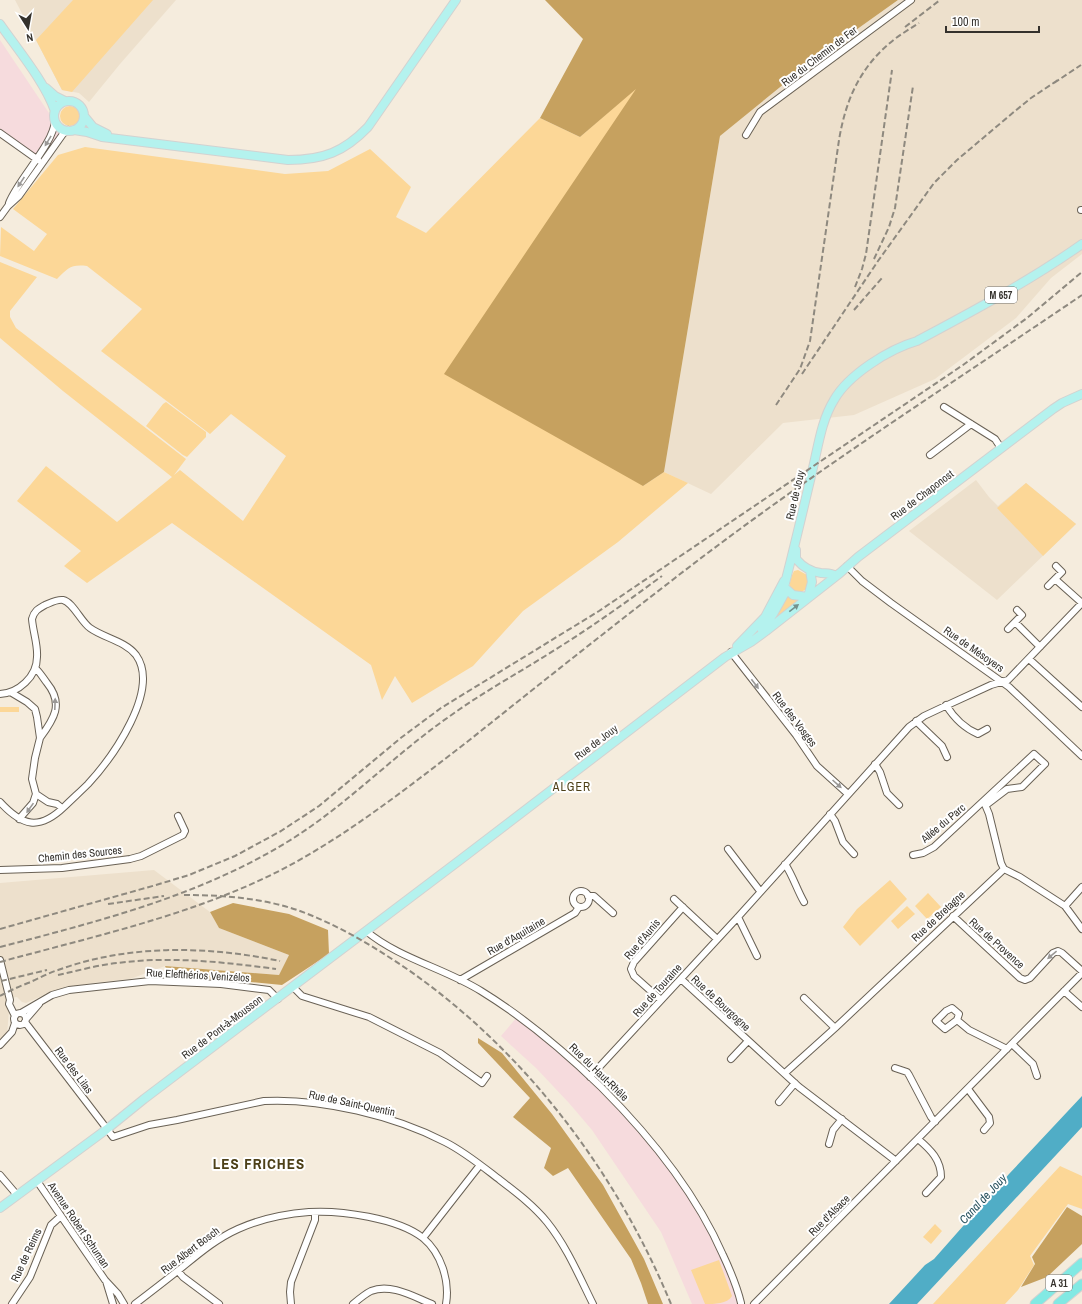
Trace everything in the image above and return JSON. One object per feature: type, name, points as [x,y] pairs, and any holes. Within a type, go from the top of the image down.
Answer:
[{"type":"highway","name":"A 31","points":[[1036,1304],[1082,1263]]},
{"type":"highway","name":"A 31","points":[[1058,1304],[1082,1284]]},
{"type":"main road","points":[[0,24],[49,98],[55,111],[55,121],[60,128],[87,132],[102,137],[288,160],[306,160],[337,152],[351,144],[368,127],[456,0]]},
{"type":"main road","points":[[36,77],[55,96],[65,101],[79,104],[82,107],[84,116],[93,128],[125,139]]},
{"type":"main road","points":[[55,111],[57,107],[65,101]]},
{"type":"main road","points":[[71,130],[81,124],[84,116]]},
{"type":"main road","name":"Rue de Jouy","points":[[751,642],[773,614],[785,593],[784,587],[823,426],[834,400],[845,385],[859,374],[870,370],[908,349],[917,341],[1009,290],[1082,244]]},
{"type":"main road","name":"Rue de Chaponost","points":[[780,619],[1053,409],[1082,394]]},
{"type":"main road","points":[[784,587],[793,595],[808,597],[812,582],[811,572],[796,558],[799,527]]},
{"type":"main road","points":[[731,652],[765,617],[787,575],[797,569],[811,572],[820,576],[837,574]]},
{"type":"main road","name":"Rue de Jouy","points":[[456,863],[731,652],[751,642],[780,619]]},
{"type":"main road","name":"Rue de Pont-à-Mousson","points":[[0,1208],[107,1129],[456,863]]},
{"type":"street","name":"Rue du Chemin de Fer","points":[[746,135],[760,112],[911,0]]},
{"type":"street","points":[[8,206],[14,192],[50,138],[55,121]]},
{"type":"street","points":[[0,217],[8,206],[19,196],[63,134],[71,130]]},
{"type":"street","points":[[0,133],[42,163]]},
{"type":"street","points":[[944,407],[994,439],[1001,448]]},
{"type":"street","points":[[930,455],[970,424]]},
{"type":"street","name":"Rue de Mésoyers","points":[[847,566],[862,581],[1002,682],[1082,756]]},
{"type":"street","points":[[1048,586],[1062,572],[1056,566]]},
{"type":"street","points":[[1055,579],[1082,603]]},
{"type":"street","points":[[0,694],[12,693],[22,687],[31,676],[35,668],[37,658],[32,620],[33,614],[38,608],[62,600],[68,602],[89,628],[130,648],[141,665],[143,675],[142,693],[129,727],[110,756],[88,783],[54,816],[37,822],[27,823],[20,820],[0,802]]},
{"type":"street","name":"Rue de Touraine","points":[[590,1077],[738,917],[902,734],[916,721],[946,705],[991,685],[1008,680],[1082,603]]},
{"type":"street","points":[[1008,629],[1022,615],[1017,610]]},
{"type":"street","points":[[1015,622],[1040,647]]},
{"type":"street","name":"Rue des Vosges","points":[[731,652],[792,730],[817,766],[848,794]]},
{"type":"street","points":[[1029,659],[1082,707]]},
{"type":"street","points":[[20,820],[33,803],[36,794],[32,779],[34,758],[40,738],[54,715],[57,704],[55,694],[35,668]]},
{"type":"street","points":[[12,693],[27,702],[35,710],[38,717],[40,738]]},
{"type":"street","points":[[946,705],[952,714],[968,729],[978,734],[987,729]]},
{"type":"street","points":[[916,721],[942,746],[946,757]]},
{"type":"street","name":"Allée du Parc","points":[[913,855],[923,853],[934,846],[985,803],[1007,789],[1022,787],[1045,764],[1034,754],[1001,785],[985,803]]},
{"type":"street","points":[[875,764],[880,772],[887,793],[899,805]]},
{"type":"street","points":[[1001,785],[1007,789]]},
{"type":"street","points":[[36,794],[48,802],[57,804],[62,808]]},
{"type":"street","points":[[985,803],[1004,869],[1009,870],[1064,906],[1082,930]]},
{"type":"street","points":[[830,814],[835,821],[843,842],[854,854]]},
{"type":"street","name":"Chemin des Sources","points":[[0,870],[62,868],[120,861],[141,856],[183,835],[185,830],[178,816]]},
{"type":"street","points":[[728,849],[760,891]]},
{"type":"street","points":[[785,864],[804,902]]},
{"type":"street","name":"Rue de Bretagne","points":[[785,1073],[1004,869]]},
{"type":"street","points":[[1064,906],[1082,887]]},
{"type":"street","points":[[579,907],[573,900],[575,893],[583,891],[588,896],[594,896],[613,913]]},
{"type":"street","name":"Rue d'Aquitaine","points":[[460,980],[575,913],[579,907],[583,907],[588,904],[588,896]]},
{"type":"street","points":[[674,899],[717,938]]},
{"type":"street","name":"Rue d'Aunis","points":[[662,1000],[634,976],[631,969],[634,962],[683,907]]},
{"type":"street","name":"Rue de Provence","points":[[953,916],[1020,978],[1025,980],[1030,978],[1053,953],[1058,951],[1082,972]]},
{"type":"street","points":[[738,917],[757,956]]},
{"type":"street","name":"Rue du Haut-Rhêle","points":[[366,931],[378,941],[392,949],[460,980],[492,998],[548,1038],[620,1106],[668,1162],[694,1199],[736,1282],[742,1304]]},
{"type":"street","points":[[0,960],[10,1000],[9,1004],[18,1016],[20,1025],[26,1020]]},
{"type":"street","name":"Rue d'Alsace","points":[[754,1304],[1082,972]]},
{"type":"street","name":"Rue de Bourgogne","points":[[681,979],[795,1083],[896,1161]]},
{"type":"street","name":"Rue Elefthérios Venizélos","points":[[0,1045],[12,1032],[18,1016],[44,999],[69,990],[150,981],[221,984],[269,990],[278,999]]},
{"type":"street","points":[[293,987],[302,996],[369,1017],[434,1050],[482,1083],[487,1076]]},
{"type":"street","points":[[1064,991],[1082,1007]]},
{"type":"street","points":[[804,998],[835,1028]]},
{"type":"street","name":"Rue Elefthérios Venizélos","points":[[26,1020],[44,999]]},
{"type":"street","name":"Rue des Lilas","points":[[18,1016],[25,1015],[26,1020],[107,1129]]},
{"type":"street","points":[[957,1020],[969,1030],[1007,1049]]},
{"type":"street","name":"Rue de Bourgogne","points":[[731,1059],[748,1041]]},
{"type":"street","points":[[1012,1044],[1033,1064],[1037,1076]]},
{"type":"street","points":[[895,1068],[907,1072],[935,1122]]},
{"type":"street","points":[[779,1102],[795,1083]]},
{"type":"street","points":[[968,1089],[989,1117],[990,1123],[984,1130]]},
{"type":"street","name":"Rue de Saint-Quentin","points":[[107,1129],[113,1136],[149,1125],[264,1101],[292,1100],[350,1110],[405,1125],[445,1142],[480,1165],[524,1198],[547,1222],[568,1254],[593,1304]]},
{"type":"street","points":[[829,1144],[833,1130],[842,1119]]},
{"type":"street","points":[[918,1139],[938,1160],[941,1168],[942,1177],[926,1193]]},
{"type":"street","points":[[423,1238],[480,1165]]},
{"type":"street","points":[[0,1174],[17,1195]]},
{"type":"street","name":"Avenue Robert Schuman","points":[[37,1181],[105,1280],[118,1294],[124,1304]]},
{"type":"street","points":[[291,1304],[291,1282],[315,1220],[315,1212]]},
{"type":"street","name":"Rue Albert Bosch","points":[[135,1304],[221,1237],[256,1222],[279,1216],[315,1212],[338,1213],[379,1220],[411,1231],[423,1238],[441,1263],[446,1278],[448,1295],[446,1304]]},
{"type":"street","name":"Rue de Reims","points":[[12,1304],[30,1277],[51,1225],[61,1216]]},
{"type":"street","points":[[178,1270],[183,1277],[219,1304]]},
{"type":"street","name":"Avenue Robert Schuman","points":[[105,1280],[113,1304]]},
{"type":"street","points":[[358,1303],[373,1290],[383,1288],[393,1289],[432,1304]]},
{"type":"shaded area","points":[[15,0],[176,0],[89,102],[79,93],[62,90]]},
{"type":"shaded area","points":[[73,0],[153,0],[72,92],[62,90],[36,40]]},
{"type":"shaded area","points":[[545,0],[898,0],[811,62],[720,136],[664,472],[643,486],[444,374],[636,89],[580,137],[540,118],[583,39]]},
{"type":"shaded area","points":[[898,0],[1082,0],[1082,254],[1051,278],[1016,318],[935,379],[854,415],[783,423],[711,494],[664,472],[720,136],[811,62]]},
{"type":"shaded area","points":[[0,40],[57,125],[64,130],[42,163],[0,133]]},
{"type":"shaded area","points":[[637,87],[643,486],[664,472],[688,483],[618,542],[523,611],[473,666],[412,703],[395,676],[382,700],[371,665],[172,523],[87,583],[64,566],[81,551],[17,501],[46,466],[117,522],[172,477],[63,391],[0,338],[0,262],[37,277],[10,311],[10,317],[16,328],[186,459],[174,475],[180,470],[243,521],[286,456],[231,414],[210,434],[101,351],[142,309],[87,266],[73,266],[57,279],[0,256],[1,227],[34,251],[47,234],[13,209],[58,155],[85,147],[285,174],[328,171],[370,149],[411,187],[396,217],[426,233],[540,118],[580,137]]},
{"type":"shaded area","points":[[70,106],[77,109],[80,116],[77,123],[70,126],[63,123],[60,116],[63,109]]},
{"type":"shaded area","points":[[166,402],[206,432],[206,437],[187,457],[146,426]]},
{"type":"shaded area","points":[[976,480],[998,506],[1026,483],[1076,524],[997,600],[909,531]]},
{"type":"shaded area","points":[[1026,483],[1076,524],[1043,556],[997,508]]},
{"type":"shaded area","points":[[798,570],[807,575],[809,580],[806,589],[802,592],[790,589],[790,580],[794,571]]},
{"type":"shaded area","points":[[786,594],[802,599],[768,625]]},
{"type":"shaded area","points":[[0,707],[19,707],[19,712],[0,712]]},
{"type":"shaded area","points":[[154,870],[210,912],[219,928],[289,955],[279,975],[165,966],[130,979],[92,983],[51,992],[26,1003],[22,1002],[17,997],[10,998],[7,1035],[0,1042],[0,883]]},
{"type":"shaded area","points":[[890,880],[907,899],[860,946],[843,927],[857,909]]},
{"type":"shaded area","points":[[928,893],[941,907],[927,919],[915,906]]},
{"type":"shaded area","points":[[233,903],[289,914],[328,930],[329,954],[282,985],[220,979],[171,978],[165,966],[279,975],[289,955],[219,928],[210,912]]},
{"type":"shaded area","points":[[907,906],[915,914],[898,929],[891,921]]},
{"type":"shaded area","points":[[518,1016],[548,1038],[620,1106],[694,1199],[736,1282],[739,1304],[692,1304],[661,1232],[592,1130],[536,1068],[501,1036]]},
{"type":"shaded area","points":[[478,1038],[502,1053],[552,1114],[603,1185],[644,1259],[663,1304],[648,1304],[631,1259],[568,1168],[553,1176],[544,1168],[551,1148],[513,1117],[530,1098],[478,1043]]},
{"type":"shaded area","points":[[1060,1166],[1082,1176],[1082,1209],[1068,1204],[1030,1256],[1034,1265],[1018,1290],[1005,1304],[933,1304]]},
{"type":"shaded area","points":[[1067,1207],[1082,1216],[1082,1244],[1047,1277],[1021,1287],[1035,1264],[1032,1257]]},
{"type":"shaded area","points":[[935,1224],[942,1231],[931,1244],[923,1237]]},
{"type":"shaded area","points":[[719,1260],[732,1296],[724,1302],[717,1304],[705,1304],[691,1270]]},
{"type":"water","points":[[1082,1096],[1082,1127],[1070,1140],[917,1304],[889,1304],[925,1265],[934,1259],[1009,1174]]},
{"type":"railway","points":[[905,27],[940,0]]},
{"type":"railway","points":[[776,405],[800,369],[810,341],[839,140],[851,96],[864,71],[873,59],[896,38],[919,23]]},
{"type":"railway","points":[[1054,83],[1081,65]]},
{"type":"railway","points":[[855,287],[866,254],[892,70]]},
{"type":"railway","points":[[802,374],[878,261],[934,183],[957,160],[1015,111],[1058,80]]},
{"type":"railway","points":[[874,259],[889,227],[895,208],[913,86]]},
{"type":"railway","points":[[0,929],[189,875],[235,856],[281,831],[319,806],[402,737],[441,708],[599,611],[963,365],[1027,318],[1082,272]]},
{"type":"railway","points":[[854,310],[882,278]]},
{"type":"railway","points":[[0,962],[143,923],[213,900],[248,886],[281,870],[330,842],[377,810],[467,742],[675,578],[774,504],[1082,295]]},
{"type":"railway","points":[[0,947],[75,927],[150,904],[187,891],[258,859],[313,825],[353,794],[410,746],[477,697],[574,638],[662,576]]},
{"type":"railway","points":[[184,895],[243,898],[272,903],[300,911],[342,929],[381,952],[450,1001],[490,1037],[528,1076],[563,1117],[594,1161],[623,1207],[649,1255],[671,1304]]},
{"type":"railway","points":[[108,904],[164,896]]},
{"type":"railway","points":[[0,996],[58,970],[85,962],[141,952],[197,950],[225,952],[280,961]]},
{"type":"railway","points":[[58,975],[110,964],[157,960],[216,962],[276,969]]},
{"type":"railway","points":[[1,981],[47,970]]},
{"type":"district","name":"ALGER","points":[[572,787]]},
{"type":"district","name":"LES FRICHES","points":[[259,1164]]},
{"type":"water label","name":"Canal de Jouy","points":[[983,1199]]}]
